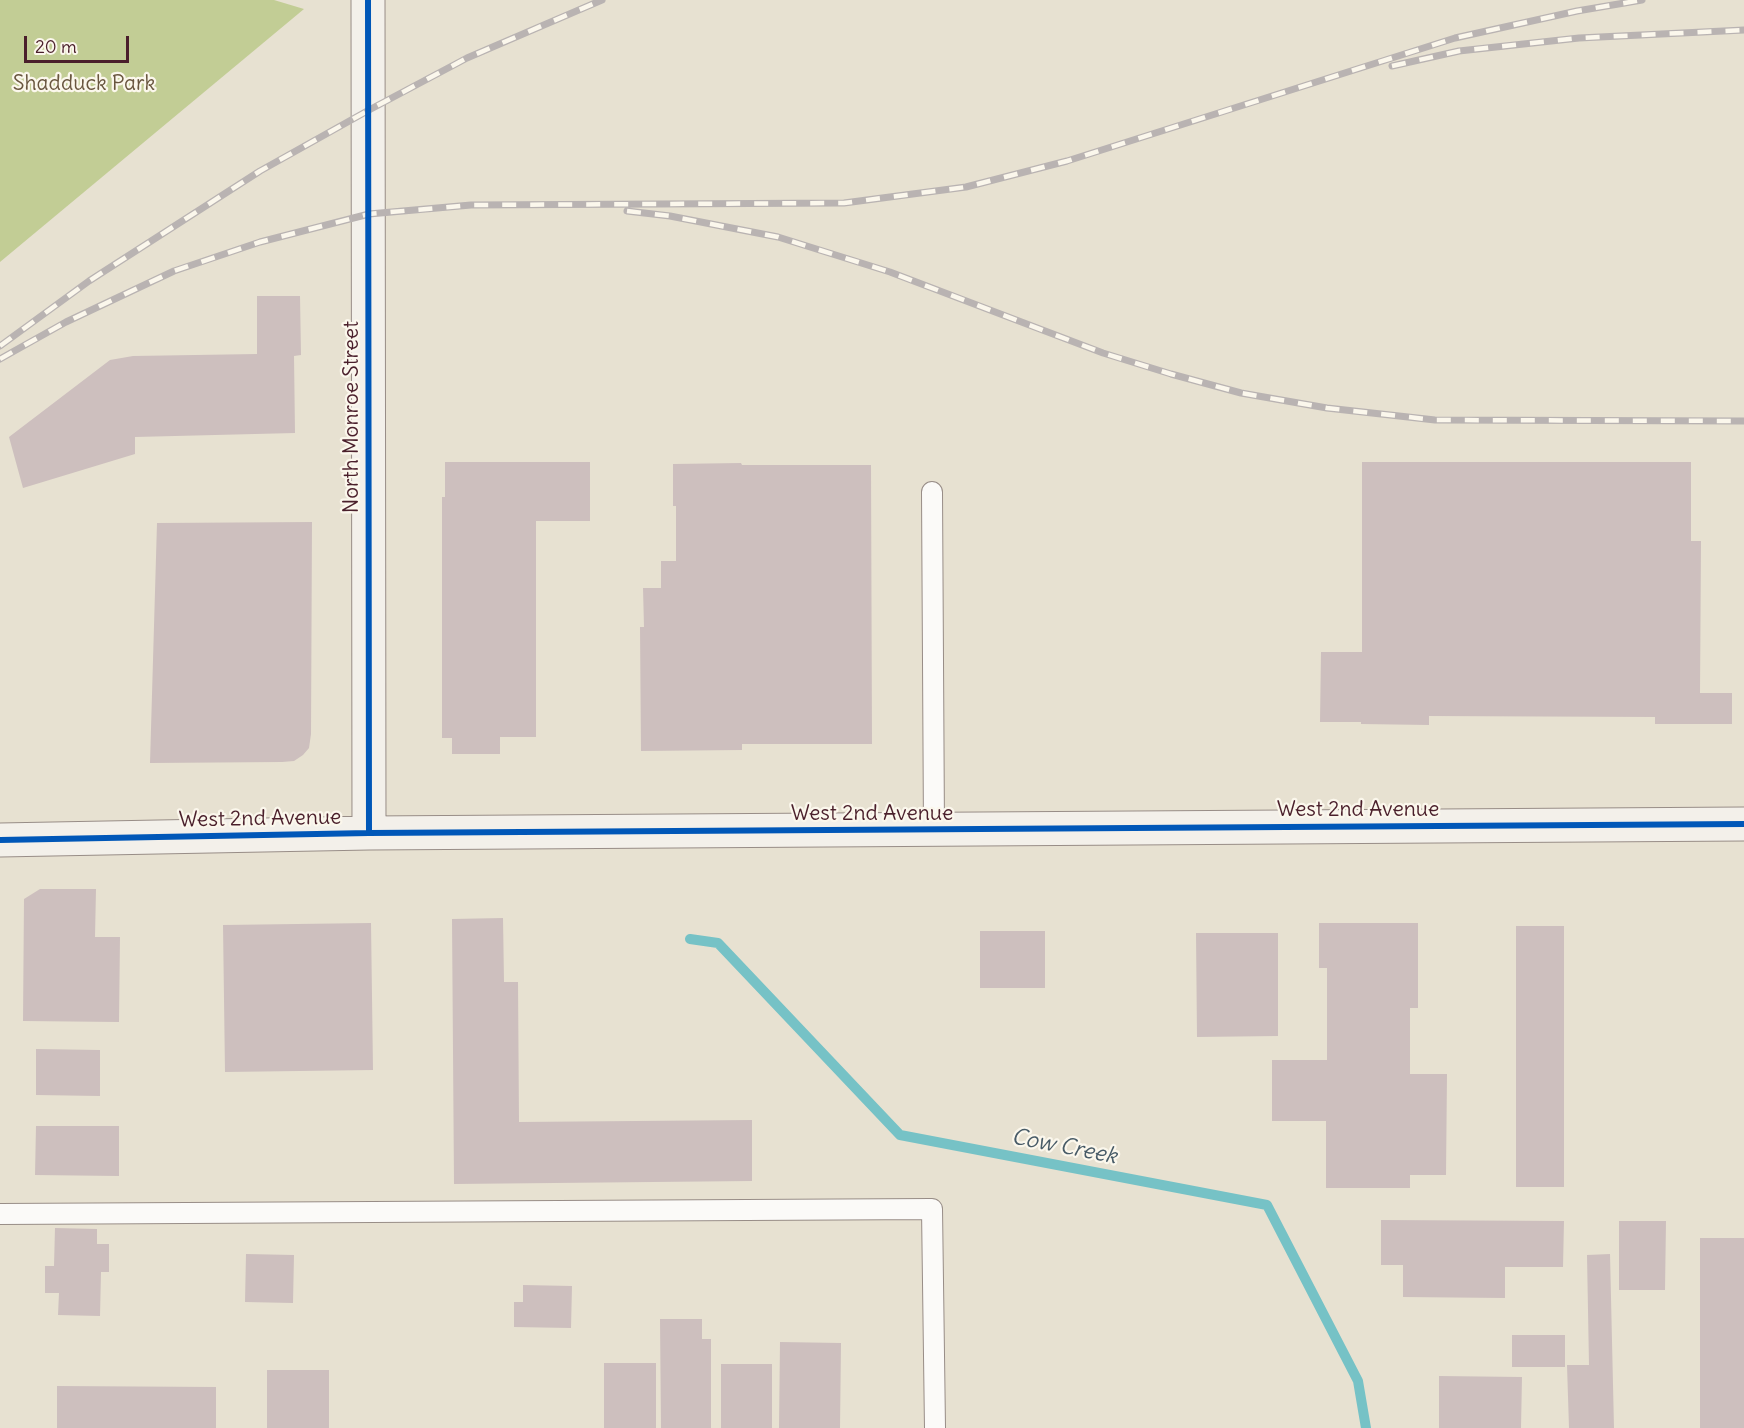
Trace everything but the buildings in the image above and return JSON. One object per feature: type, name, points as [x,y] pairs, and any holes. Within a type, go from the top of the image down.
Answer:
[{"type":"street","name":"North Monroe Street","points":[[368,0],[369,833]]},
{"type":"street","name":"West 2nd Avenue","points":[[0,840],[369,833],[1744,824]]},
{"type":"lane","points":[[932,492],[934,830]]},
{"type":"lane","points":[[0,1214],[933,1209],[935,1428]]},
{"type":"green space","name":"Shadduck Park","points":[[0,0],[274,0],[304,9],[0,262]]},
{"type":"waterway","name":"Cow Creek","points":[[690,939],[718,943],[900,1135],[1267,1205],[1358,1381],[1366,1428]]},
{"type":"railway","points":[[0,346],[89,281],[260,171],[467,58],[602,0]]},
{"type":"railway","points":[[0,359],[66,322],[174,271],[260,242],[369,214],[471,205],[844,203],[966,187],[1067,161],[1455,38],[1577,11],[1642,0]]},
{"type":"railway","points":[[1392,66],[1459,51],[1579,38],[1744,30]]},
{"type":"railway","points":[[627,211],[670,216],[778,237],[890,272],[1103,353],[1241,393],[1327,408],[1435,420],[1744,421]]},
{"type":"cycle path","points":[[368,0],[369,833]]},
{"type":"cycle path","points":[[0,840],[369,833],[1744,824]]}]
